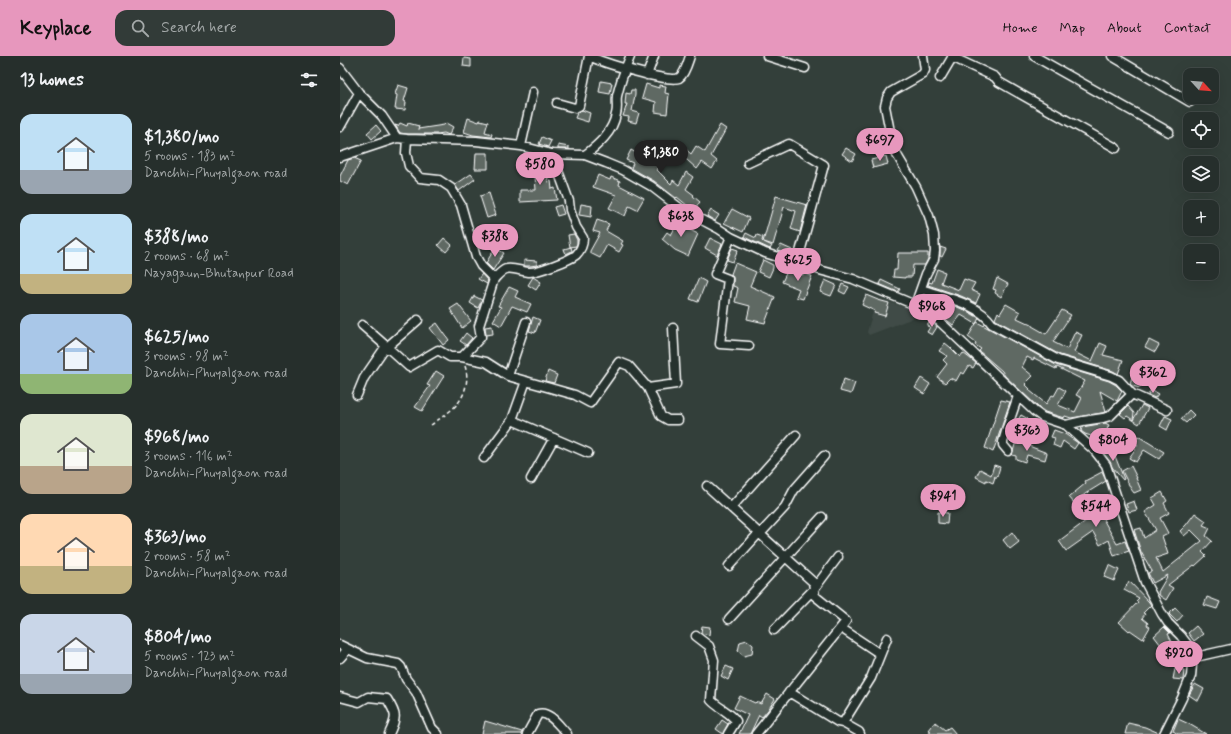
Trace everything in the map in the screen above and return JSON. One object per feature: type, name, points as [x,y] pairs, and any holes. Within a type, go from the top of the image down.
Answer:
[{"type":"street","points":[[557,103],[574,108],[579,106],[589,56],[647,75],[675,79],[682,75],[690,56]]},
{"type":"street","points":[[647,75],[654,56]]},
{"type":"street","points":[[767,56],[804,68]]},
{"type":"street","points":[[915,305],[926,274],[934,259],[934,235],[929,216],[916,187],[897,155],[892,142],[885,106],[887,98],[891,92],[923,74],[925,70],[923,56]]},
{"type":"street","points":[[1034,56],[1169,132]]},
{"type":"street","points":[[1112,56],[1183,98]]},
{"type":"street","points":[[585,155],[602,140],[613,125],[617,114],[617,95],[630,57]]},
{"type":"street","points":[[940,78],[952,57],[995,77],[999,82],[1116,148]]},
{"type":"street","points":[[340,68],[359,93],[382,116],[397,138]]},
{"type":"street","points":[[522,146],[533,92]]},
{"type":"street","points":[[340,127],[359,93]]},
{"type":"street","points":[[340,157],[397,138],[476,141],[522,146],[552,154],[585,155],[623,170],[651,186],[681,209],[731,237],[765,253],[854,279],[915,305],[942,324],[1034,411],[1042,417],[1066,425],[1095,452],[1106,465],[1145,582],[1168,623],[1182,636],[1190,648],[1192,665],[1191,676],[1164,734]]},
{"type":"street","points":[[407,139],[406,153],[408,166],[420,178],[439,180],[451,188],[461,204],[476,257],[481,266],[494,279]]},
{"type":"street","points":[[748,163],[789,144],[824,164],[797,263]]},
{"type":"street","points":[[462,357],[481,337],[479,326],[494,279],[506,269],[537,272],[571,258],[576,255],[582,247],[583,238],[576,227],[570,210],[569,201],[552,154]]},
{"type":"street","points":[[731,237],[715,274],[728,278],[720,344],[749,346]]},
{"type":"street","points":[[920,289],[958,301],[977,310],[985,315],[992,324],[1058,360],[1111,376],[1119,380],[1132,394],[1167,410]]},
{"type":"street","points":[[357,395],[364,378],[387,346],[418,320]]},
{"type":"street","points":[[508,376],[526,322]]},
{"type":"street","points":[[362,325],[409,367],[438,350],[450,357],[462,357],[486,362],[508,376],[575,395],[590,404],[619,362],[629,366],[648,388],[661,416],[668,420],[678,420]]},
{"type":"street","points":[[648,388],[676,384],[673,328]]},
{"type":"street","points":[[484,458],[512,420],[526,381]]},
{"type":"street","points":[[1066,425],[1110,416],[1132,394]]},
{"type":"street","points":[[1008,451],[1003,445],[1003,442],[1018,396]]},
{"type":"street","points":[[512,420],[588,453]]},
{"type":"street","points":[[731,508],[796,435]]},
{"type":"street","points":[[530,479],[554,438]]},
{"type":"street","points":[[729,566],[785,507],[794,490],[824,456]]},
{"type":"street","points":[[707,486],[813,582],[816,596],[846,621],[756,734]]},
{"type":"street","points":[[730,619],[822,518]]},
{"type":"street","points":[[774,630],[814,589],[838,557]]},
{"type":"street","points":[[841,628],[880,654]]},
{"type":"street","points":[[696,636],[709,646],[714,660],[711,700],[736,721],[728,734]]},
{"type":"street","points":[[843,723],[871,678],[887,638]]},
{"type":"street","points":[[340,645],[368,658],[398,664],[401,667],[406,679],[416,692],[430,725],[438,734]]},
{"type":"street","points":[[340,658],[348,649]]},
{"type":"street","points":[[1191,658],[1231,649]]},
{"type":"street","points":[[789,692],[838,722],[843,723],[859,732],[860,734]]},
{"type":"street","points":[[340,697],[359,702],[368,697],[387,699],[393,710],[395,720],[389,734]]},
{"type":"street","points":[[527,734],[538,714],[541,713],[549,716],[567,734]]},
{"type":"path","points":[[431,425],[458,403],[465,390],[466,370],[462,357]]},
{"type":"shaded area","points":[[877,298],[916,311],[913,318],[869,335],[867,332]]},
{"type":"building","points":[[464,58],[471,59],[471,67],[463,66]]},
{"type":"building","points":[[601,81],[612,83],[610,94],[599,92]]},
{"type":"building","points":[[646,84],[659,88],[659,85],[666,86],[665,93],[669,94],[667,114],[655,112],[656,102],[642,98]]},
{"type":"building","points":[[398,85],[408,88],[404,101],[406,102],[405,110],[395,109],[397,95],[395,94]]},
{"type":"building","points":[[631,90],[635,90],[632,111],[639,113],[636,123],[628,121],[629,117],[623,116],[627,104],[625,104],[626,93],[630,94]]},
{"type":"building","points":[[582,110],[590,113],[588,122],[575,118],[577,113]]},
{"type":"building","points":[[468,118],[479,122],[480,120],[488,122],[485,132],[492,134],[491,137],[473,135],[464,132]]},
{"type":"building","points":[[400,123],[407,126],[408,123],[419,126],[418,129],[444,125],[446,123],[453,127],[449,135],[444,133],[407,134],[400,133],[395,125],[398,126]]},
{"type":"building","points":[[376,125],[381,131],[372,139],[367,133]]},
{"type":"building","points":[[720,125],[726,129],[711,156],[717,161],[712,169],[702,162],[697,169],[677,151],[678,150],[674,148],[678,142],[691,154],[696,146],[705,152]]},
{"type":"building","points":[[881,136],[882,143],[871,145],[870,138]]},
{"type":"building","points":[[542,137],[551,141],[548,147],[539,144]]},
{"type":"building","points":[[644,142],[653,146],[652,149],[664,157],[657,167],[657,170],[671,184],[673,180],[679,185],[686,172],[693,177],[686,189],[700,202],[694,209],[677,197],[676,198],[654,181],[631,168],[633,163],[626,160],[631,150],[638,154]]},
{"type":"building","points":[[558,145],[569,147],[569,149],[558,149]]},
{"type":"building","points":[[846,148],[856,154],[852,161],[842,154]]},
{"type":"building","points":[[476,153],[488,153],[488,169],[475,169]]},
{"type":"building","points":[[886,156],[888,164],[873,168],[871,160]]},
{"type":"building","points":[[354,158],[361,161],[348,185],[340,181],[340,176],[348,160]]},
{"type":"building","points":[[547,162],[548,182],[551,181],[552,189],[555,188],[557,200],[520,202],[520,190],[536,190],[534,163]]},
{"type":"building","points":[[471,174],[475,179],[459,191],[455,185]]},
{"type":"building","points":[[598,175],[610,180],[611,177],[620,181],[619,185],[644,198],[637,210],[629,206],[625,216],[609,208],[616,195],[593,187]]},
{"type":"building","points":[[489,193],[496,215],[487,218],[480,196]]},
{"type":"building","points":[[776,196],[807,205],[800,232],[791,229],[796,211],[784,207],[773,245],[764,242],[772,246],[770,249],[744,237],[746,233],[756,238],[757,235],[763,237],[763,242]]},
{"type":"building","points":[[581,204],[592,206],[591,217],[579,215]]},
{"type":"building","points":[[561,205],[564,214],[557,216],[554,207]]},
{"type":"building","points":[[732,209],[749,218],[743,232],[724,223]]},
{"type":"building","points":[[711,210],[719,215],[715,221],[707,216]]},
{"type":"building","points":[[680,219],[688,224],[686,228],[698,234],[688,256],[675,250],[662,239],[667,232],[671,235]]},
{"type":"building","points":[[597,220],[609,224],[606,231],[623,241],[621,244],[623,245],[619,252],[607,245],[600,258],[590,253],[600,233],[593,231]]},
{"type":"building","points":[[574,234],[577,244],[576,246],[570,247],[568,235]]},
{"type":"building","points":[[444,238],[452,245],[446,252],[438,245]]},
{"type":"building","points":[[710,238],[722,244],[717,255],[705,248]]},
{"type":"building","points":[[781,245],[792,250],[790,255],[778,251]]},
{"type":"building","points":[[571,247],[572,251],[566,254],[564,249]]},
{"type":"building","points":[[940,247],[946,249],[942,257],[940,256]]},
{"type":"building","points":[[495,248],[504,253],[493,270],[486,263]]},
{"type":"building","points":[[732,248],[738,250],[733,262],[727,260]]},
{"type":"building","points":[[898,253],[928,253],[928,259],[925,265],[913,265],[912,277],[893,277],[894,270],[897,270]]},
{"type":"building","points":[[524,260],[537,261],[537,265],[524,266]]},
{"type":"building","points":[[763,260],[773,265],[769,277],[758,272]]},
{"type":"building","points":[[735,263],[756,272],[750,286],[775,297],[765,323],[747,319],[750,306],[735,302],[738,288],[733,286],[733,278],[731,274]]},
{"type":"building","points":[[788,269],[803,275],[803,273],[812,276],[803,299],[796,297],[799,289],[782,282]]},
{"type":"building","points":[[937,269],[945,272],[941,283],[959,290],[964,279],[975,283],[971,290],[980,294],[976,303],[961,296],[928,285],[929,282],[932,283]]},
{"type":"building","points":[[482,274],[488,281],[487,284],[478,279]]},
{"type":"building","points":[[533,277],[541,282],[536,290],[528,285]]},
{"type":"building","points":[[699,278],[706,282],[698,302],[690,299]]},
{"type":"building","points":[[997,278],[1008,284],[1001,297],[995,293],[996,290],[993,289]]},
{"type":"building","points":[[825,280],[836,285],[831,296],[820,292]]},
{"type":"building","points":[[881,280],[900,289],[898,292],[879,284]]},
{"type":"building","points":[[842,284],[849,287],[845,294],[839,291]]},
{"type":"building","points":[[509,287],[518,291],[515,297],[531,304],[527,312],[512,306],[501,326],[493,321],[501,307],[498,306]]},
{"type":"building","points":[[866,295],[889,303],[885,316],[874,313],[875,311],[862,305]]},
{"type":"building","points":[[474,296],[482,300],[478,308],[470,303]]},
{"type":"building","points":[[924,296],[967,311],[979,318],[976,324],[961,315],[953,325],[937,312],[939,309],[922,301]]},
{"type":"building","points":[[458,304],[471,321],[462,328],[450,309]]},
{"type":"building","points":[[1006,304],[1020,312],[1017,318],[1046,334],[1062,310],[1071,315],[1053,342],[1067,349],[1075,332],[1082,335],[1074,352],[1092,361],[1100,343],[1107,346],[1103,355],[1123,360],[1118,374],[1113,371],[1060,355],[996,320],[995,319],[998,312],[1000,314]]},
{"type":"building","points":[[533,317],[540,320],[535,333],[529,331]]},
{"type":"building","points":[[930,321],[937,327],[932,335],[927,332],[930,327],[927,326]]},
{"type":"building","points":[[977,322],[1056,365],[1109,381],[1122,391],[1117,401],[1100,391],[1106,412],[1071,418],[1065,416],[1064,418],[1045,412],[979,351],[981,349],[968,337]],"holes":[[[1027,357],[1033,360],[1034,358],[1056,369],[1057,367],[1085,381],[1076,395],[1082,398],[1075,412],[1058,405],[1066,391],[1059,387],[1054,396],[1052,395],[1046,404],[1029,390],[1030,389],[1025,384],[1033,376],[1022,367]]]},
{"type":"building","points":[[437,323],[449,340],[443,345],[430,328]]},
{"type":"building","points":[[492,326],[493,334],[486,335],[485,327]]},
{"type":"building","points":[[466,333],[472,338],[466,345],[460,341]]},
{"type":"building","points":[[1149,340],[1159,345],[1155,352],[1145,347]]},
{"type":"building","points":[[945,343],[960,357],[963,353],[976,363],[973,368],[969,366],[964,374],[961,372],[956,381],[950,378],[945,383],[937,377],[947,364],[943,360],[947,356],[939,351]]},
{"type":"building","points":[[436,371],[444,376],[422,411],[415,407],[430,386],[427,385]]},
{"type":"building","points":[[548,371],[557,375],[554,383],[545,381]]},
{"type":"building","points":[[1132,377],[1143,380],[1140,388],[1130,384]]},
{"type":"building","points":[[921,378],[930,384],[924,394],[915,388]]},
{"type":"building","points":[[844,379],[855,383],[851,394],[840,391]]},
{"type":"building","points":[[1151,390],[1158,394],[1155,398],[1148,395]]},
{"type":"building","points":[[1001,400],[1010,402],[993,452],[985,448]]},
{"type":"building","points":[[1142,405],[1148,408],[1139,424],[1133,420]]},
{"type":"building","points":[[1128,406],[1134,413],[1133,420],[1127,416],[1125,418],[1120,414]]},
{"type":"building","points":[[1189,410],[1194,415],[1186,423],[1181,419]]},
{"type":"building","points":[[1021,415],[1039,426],[1033,437],[1014,426]]},
{"type":"building","points":[[1165,416],[1172,419],[1167,430],[1160,426]]},
{"type":"building","points":[[1105,423],[1109,425],[1102,441],[1081,431],[1082,427]]},
{"type":"building","points":[[1054,430],[1065,434],[1078,443],[1074,449],[1063,441],[1060,448],[1053,445],[1055,438],[1051,437]]},
{"type":"building","points":[[1138,436],[1164,452],[1159,459],[1144,450],[1136,462],[1129,458],[1138,445],[1133,443]]},
{"type":"building","points":[[1016,441],[1047,453],[1045,460],[1027,455],[1025,462],[1016,459],[1016,456],[1012,455]]},
{"type":"building","points":[[1106,447],[1115,456],[1124,479],[1123,480],[1112,467],[1102,451]]},
{"type":"building","points":[[994,465],[1000,467],[997,477],[995,477],[993,483],[986,480],[986,482],[976,477],[980,469],[991,475]]},
{"type":"building","points":[[1131,466],[1141,490],[1134,493],[1122,471]]},
{"type":"building","points":[[1102,472],[1106,481],[1074,503],[1069,497],[1086,483],[1085,481]]},
{"type":"building","points":[[1162,492],[1167,501],[1164,503],[1169,513],[1160,518],[1168,533],[1162,536],[1168,554],[1156,558],[1163,572],[1202,541],[1191,530],[1184,536],[1180,531],[1195,513],[1206,521],[1203,525],[1210,528],[1206,536],[1212,541],[1202,552],[1206,556],[1195,566],[1194,565],[1168,585],[1173,588],[1166,600],[1160,596],[1158,592],[1168,575],[1153,583],[1148,573],[1152,571],[1141,552],[1134,530],[1141,528],[1144,538],[1156,530],[1145,512],[1156,505],[1152,498]]},
{"type":"building","points":[[1111,496],[1116,512],[1103,519],[1117,544],[1125,541],[1129,551],[1114,556],[1109,540],[1100,545],[1093,532],[1066,551],[1059,541],[1087,520],[1082,514],[1093,506],[1094,508],[1105,501],[1104,499]]},
{"type":"building","points":[[1134,501],[1137,510],[1129,512],[1126,504]]},
{"type":"building","points":[[938,512],[948,513],[947,524],[938,523]]},
{"type":"building","points":[[1012,532],[1019,542],[1010,549],[1003,540]]},
{"type":"building","points":[[1109,565],[1119,570],[1114,581],[1104,577]]},
{"type":"building","points":[[1129,581],[1151,605],[1143,613],[1145,614],[1142,618],[1150,627],[1143,639],[1130,630],[1129,631],[1119,622],[1138,602],[1136,601],[1139,598],[1124,590]]},
{"type":"building","points":[[1207,597],[1220,602],[1217,609],[1204,605]]},
{"type":"building","points":[[1175,608],[1183,615],[1177,622],[1169,614]]},
{"type":"building","points":[[702,626],[710,627],[709,635],[701,633]]},
{"type":"building","points":[[1196,626],[1203,634],[1194,641],[1188,633]]},
{"type":"building","points":[[1164,627],[1170,633],[1168,634],[1175,648],[1168,651],[1170,658],[1162,661],[1159,651],[1164,649],[1154,636]]},
{"type":"building","points":[[747,640],[753,645],[752,654],[744,656],[738,651],[740,642]]},
{"type":"building","points":[[726,666],[733,669],[728,680],[721,676]]},
{"type":"building","points":[[1175,669],[1184,670],[1183,680],[1173,679]]},
{"type":"building","points":[[1195,684],[1204,689],[1198,701],[1189,695]]},
{"type":"building","points":[[767,694],[775,699],[768,710],[762,717],[759,715],[750,734],[739,734],[748,715],[734,708],[740,696],[755,703],[761,704]]},
{"type":"building","points":[[1178,719],[1206,734],[1178,734],[1173,731]]},
{"type":"building","points":[[722,720],[728,724],[723,734],[716,729]]},
{"type":"building","points":[[485,721],[522,732],[522,734],[482,734]]},
{"type":"building","points":[[935,722],[945,730],[950,727],[956,734],[929,734],[931,731],[929,730]]},
{"type":"building","points":[[1128,723],[1145,727],[1159,734],[1125,734]]}]
